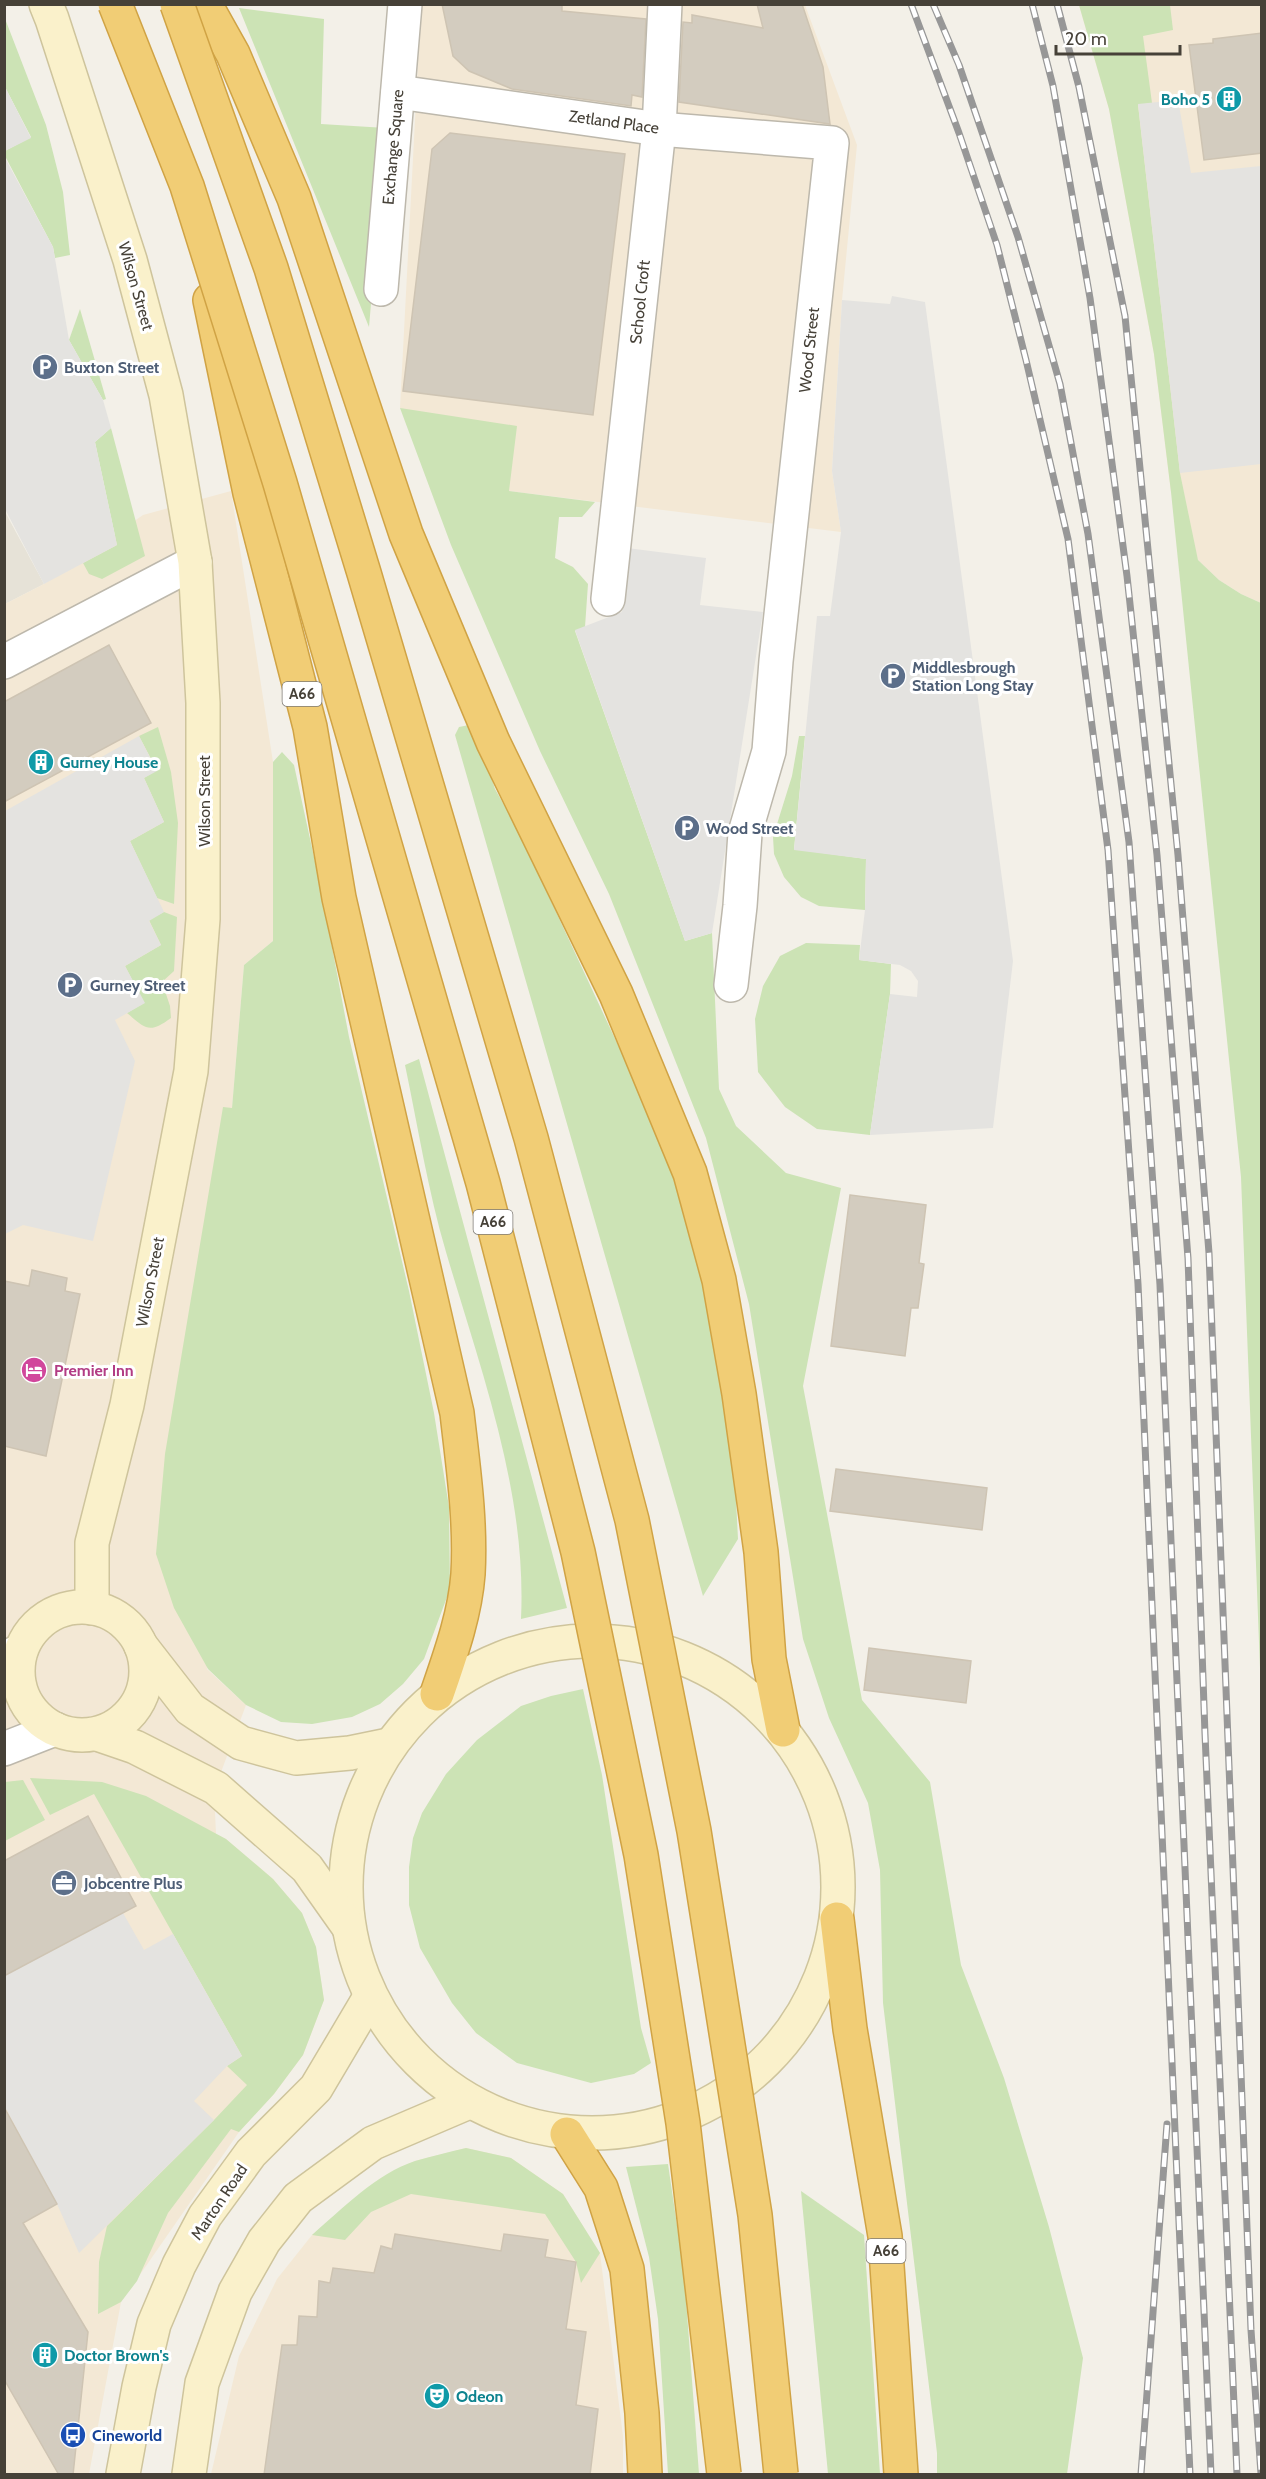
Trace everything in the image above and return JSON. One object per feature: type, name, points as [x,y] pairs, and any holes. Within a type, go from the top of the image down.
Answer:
[{"type":"highway","name":"A66","points":[[115,4],[187,186],[280,483],[483,1183],[578,1552],[641,1855],[683,2123],[724,2475]]},
{"type":"highway","points":[[177,4],[271,268],[368,585],[531,1138],[632,1520],[694,1831],[747,2169],[754,2215],[781,2475]]},
{"type":"highway","points":[[205,4],[233,54],[294,198],[406,534],[493,742],[616,994],[690,1173],[719,1280],[739,1394],[761,1552],[769,1659],[783,1730]]},
{"type":"highway","name":"A66","points":[[187,186],[250,493],[310,727],[339,898],[457,1413],[467,1495],[468,1575],[456,1638],[437,1694]]},
{"type":"highway","name":"A66","points":[[837,1919],[850,2029],[885,2236],[901,2475]]},
{"type":"highway","points":[[567,2134],[601,2188],[627,2269],[642,2413],[645,2475]]},
{"type":"street","name":"Wilson Street","points":[[46,4],[139,294],[166,395],[195,562],[203,703],[203,919],[191,1071],[127,1405],[92,1544],[92,1608]]},
{"type":"street","name":"Exchange Square","points":[[381,289],[405,4]]},
{"type":"street","name":"School Croft","points":[[608,599],[659,129],[665,4]]},
{"type":"street","name":"Zetland Place","points":[[398,92],[659,129],[832,143]]},
{"type":"street","name":"Wood Street","points":[[731,985],[745,832],[769,751],[776,661],[832,143]]},
{"type":"street","points":[[4,663],[195,562]]},
{"type":"street","points":[[141,1646],[146,1668],[144,1690],[134,1710],[118,1725],[97,1734],[75,1735],[55,1729],[39,1719],[27,1704],[20,1687],[18,1668],[13,1654],[32,1630],[49,1616],[70,1608],[92,1608],[113,1614],[130,1628],[189,1709],[241,1743],[296,1758],[350,1753],[389,1745]]},
{"type":"street","points":[[617,1641],[679,1656],[689,1661],[735,1686],[783,1730],[818,1788],[837,1851],[837,1919],[816,1992],[774,2055],[714,2103],[644,2129],[567,2134],[517,2123],[469,2102],[412,2056],[370,1996],[357,1962],[348,1926],[346,1863],[360,1801],[389,1745],[437,1694],[492,1661],[502,1658],[553,1643],[617,1641]]},
{"type":"street","points":[[4,1749],[55,1729]]},
{"type":"street","points":[[97,1734],[135,1747],[216,1788],[308,1868],[348,1926]]},
{"type":"street","name":"Marton Road","points":[[123,2475],[139,2387],[154,2324],[179,2265],[205,2216],[251,2153],[316,2088],[370,1996]]},
{"type":"street","points":[[189,2475],[202,2383],[235,2292],[264,2241],[298,2198],[373,2143],[469,2102]]},
{"type":"shaded area","points":[[421,5],[805,5],[857,145],[842,300],[832,471],[841,532],[509,491],[400,408]]},
{"type":"shaded area","points":[[1079,5],[1261,5],[1261,603],[1219,580],[1198,560],[1171,492],[1154,354],[1109,109]]},
{"type":"shaded area","points":[[5,87],[31,138],[4,151]]},
{"type":"shaded area","points":[[1178,100],[1191,173],[1261,166],[1261,464],[1180,473],[1138,104]]},
{"type":"shaded area","name":"Buxton Street","points":[[4,156],[53,247],[69,340],[103,400],[111,428],[95,442],[117,545],[44,584],[5,509]]},
{"type":"shaded area","name":"Middlesbrough Station Long Stay","points":[[892,296],[925,302],[1013,961],[993,1128],[870,1135],[890,994],[917,997],[918,981],[911,971],[900,965],[859,960],[865,910],[866,859],[794,850],[817,616],[830,616],[841,532],[832,471],[842,300],[890,304]]},
{"type":"shaded area","points":[[231,491],[273,762],[273,941],[244,965],[232,1108],[223,1108],[207,1669],[246,1705],[214,1791],[216,1834],[226,1839],[273,1879],[302,1913],[316,1947],[324,2000],[303,2055],[274,2094],[239,2132],[121,2302],[89,2474],[5,2474],[5,604],[44,584],[143,515]]},
{"type":"shaded area","points":[[4,510],[44,584],[5,604],[4,604]]},
{"type":"shaded area","name":"Wood Street","points":[[627,548],[706,558],[700,605],[763,612],[712,933],[685,941],[575,630],[622,612]]},
{"type":"shaded area","name":"Gurney Street","points":[[139,736],[157,771],[144,778],[164,822],[130,841],[164,912],[149,921],[161,945],[125,966],[145,1003],[115,1020],[135,1061],[93,1241],[23,1225],[5,1234],[5,811]]},
{"type":"shaded area","points":[[123,1913],[144,1950],[173,1934],[242,2056],[227,2066],[194,2101],[214,2120],[79,2253],[57,2204],[5,2107],[4,1976]]},
{"type":"shaded area","points":[[466,2148],[511,2158],[563,2194],[600,2253],[623,2436],[623,2474],[211,2474],[239,2356],[277,2279],[312,2235],[373,2184],[415,2161]]},
{"type":"green space","points":[[1079,5],[1170,5],[1173,30],[1143,36],[1152,103],[1138,105],[1180,473],[1198,560],[1219,580],[1261,603],[1261,1694],[1241,1177],[1171,492],[1154,354],[1109,109]]},
{"type":"green space","points":[[239,8],[324,19],[321,124],[386,128],[369,327]]},
{"type":"green space","points":[[4,16],[46,125],[63,192],[70,255],[55,258],[53,247],[5,156],[5,151],[31,137],[5,87]]},
{"type":"green space","points":[[80,309],[106,399],[103,400],[69,340]]},
{"type":"green space","points":[[400,408],[517,426],[509,491],[595,502],[582,517],[559,517],[555,558],[573,567],[588,584],[585,627],[575,631],[685,941],[712,933],[719,1089],[736,1126],[786,1173],[841,1188],[803,1386],[862,1700],[930,1782],[961,1965],[1004,2078],[1049,2227],[1083,2358],[1067,2474],[937,2474],[937,2453],[883,2003],[880,1870],[868,1803],[829,1718],[803,1639],[749,1304],[706,1138],[609,894],[540,751],[451,545]]},
{"type":"green space","points":[[111,428],[145,556],[102,579],[89,574],[83,563],[117,545],[95,442]]},
{"type":"green space","points":[[475,726],[495,789],[517,828],[650,1114],[689,1218],[712,1308],[732,1422],[738,1539],[703,1596],[455,735],[459,727]]},
{"type":"green space","points":[[158,727],[171,772],[178,823],[174,904],[157,898],[130,841],[164,822],[144,778],[157,770],[139,736]]},
{"type":"green space","points":[[799,736],[805,736],[794,849],[866,859],[865,910],[819,906],[801,897],[784,877],[774,854],[773,837],[792,776]]},
{"type":"green space","points":[[282,752],[294,765],[322,894],[349,1037],[409,1291],[434,1413],[449,1507],[450,1589],[424,1659],[403,1684],[380,1704],[352,1717],[312,1724],[281,1722],[246,1705],[208,1669],[174,1608],[156,1554],[165,1454],[223,1107],[232,1108],[244,965],[273,941],[273,762]]},
{"type":"green space","points":[[164,912],[177,917],[174,971],[162,982],[170,1006],[171,1018],[152,1028],[143,1026],[127,1013],[144,1003],[125,966],[161,945],[149,920]]},
{"type":"green space","points":[[806,943],[860,945],[859,960],[891,964],[890,994],[870,1135],[817,1129],[785,1107],[758,1072],[755,1019],[763,986],[780,956]]},
{"type":"green space","points":[[419,1059],[567,1608],[521,1619],[521,1572],[517,1525],[509,1479],[487,1387],[440,1229],[405,1065]]},
{"type":"green space","points":[[583,1689],[602,1775],[641,2028],[651,2063],[634,2074],[591,2083],[517,2063],[476,2033],[452,2003],[420,1948],[409,1905],[409,1867],[413,1838],[422,1813],[446,1774],[477,1740],[521,1706]]},
{"type":"green space","points":[[30,1778],[102,1782],[146,1796],[226,1839],[273,1879],[302,1913],[316,1947],[324,2000],[303,2055],[274,2094],[239,2132],[231,2129],[168,2213],[137,2281],[121,2302],[98,2314],[99,2262],[107,2226],[247,2085],[227,2066],[242,2056],[94,1794],[50,1815]]},
{"type":"green space","points":[[23,1780],[45,1820],[5,1841],[5,1782]]},
{"type":"green space","points":[[466,2148],[511,2158],[563,2194],[600,2253],[581,2283],[576,2262],[545,2214],[411,2194],[371,2212],[345,2240],[312,2235],[360,2193],[387,2174],[415,2161]]},
{"type":"green space","points":[[668,2164],[684,2273],[699,2474],[668,2474],[658,2319],[649,2257],[626,2167]]},
{"type":"green space","points":[[801,2191],[864,2235],[880,2474],[828,2474]]},
{"type":"building","points":[[442,4],[562,4],[562,11],[646,19],[642,97],[632,95],[631,106],[512,89],[469,71],[453,56]]},
{"type":"building","points":[[757,4],[802,4],[823,67],[830,124],[679,102],[683,22],[692,23],[692,15],[763,28]]},
{"type":"building","name":"Boho 5","points":[[1262,33],[1262,153],[1204,160],[1189,45],[1213,43],[1213,39]]},
{"type":"building","points":[[450,133],[625,154],[593,415],[403,391],[432,149]]},
{"type":"building","name":"Gurney House","points":[[109,645],[151,723],[4,802],[4,702]]},
{"type":"building","points":[[850,1195],[926,1205],[919,1263],[924,1264],[918,1308],[911,1308],[905,1356],[831,1346]]},
{"type":"building","name":"Premier Inn","points":[[32,1270],[67,1278],[65,1291],[80,1294],[46,1456],[4,1446],[4,1281],[29,1286]]},
{"type":"building","points":[[836,1469],[987,1488],[982,1530],[830,1511]]},
{"type":"building","points":[[869,1648],[971,1661],[966,1703],[864,1690]]},
{"type":"building","name":"Jobcentre Plus","points":[[88,1816],[136,1906],[4,1976],[4,1861]]},
{"type":"building","name":"Doctor Brown's","points":[[4,2107],[57,2204],[23,2223],[88,2332],[73,2475],[59,2475],[4,2379]]},
{"type":"building","points":[[395,2234],[501,2251],[504,2234],[548,2240],[545,2257],[576,2262],[566,2329],[586,2332],[576,2405],[598,2409],[590,2475],[264,2475],[282,2345],[297,2345],[299,2316],[317,2317],[319,2281],[330,2283],[333,2268],[374,2273],[381,2246],[392,2249]]},
{"type":"railway","points":[[911,4],[959,133],[997,245],[1068,539],[1108,850],[1138,1284],[1190,2474]]},
{"type":"railway","points":[[933,4],[959,65],[1018,237],[1060,384],[1088,534],[1129,842],[1160,1285],[1211,2474]]},
{"type":"railway","points":[[1032,4],[1053,86],[1090,298],[1127,576],[1157,855],[1188,1258],[1205,1734],[1237,2474]]},
{"type":"railway","points":[[1057,4],[1079,87],[1125,316],[1178,855],[1209,1253],[1251,2330],[1261,2474]]},
{"type":"railway","points":[[1141,2474],[1167,2124]]},
{"type":"place","name":"Boho 5","points":[[1229,99]]},
{"type":"place","name":"Buxton Street","points":[[45,367]]},
{"type":"place","name":"Middlesbrough Station Long Stay","points":[[893,676]]},
{"type":"place","name":"Gurney House","points":[[41,762]]},
{"type":"place","name":"Wood Street","points":[[687,828]]},
{"type":"place","name":"Gurney Street","points":[[70,985]]},
{"type":"place","name":"Premier Inn","points":[[34,1370]]},
{"type":"place","name":"Jobcentre Plus","points":[[64,1883]]},
{"type":"place","name":"Doctor Brown's","points":[[45,2355]]},
{"type":"place","name":"Odeon","points":[[437,2396]]},
{"type":"place","name":"Cineworld","points":[[73,2435]]}]
